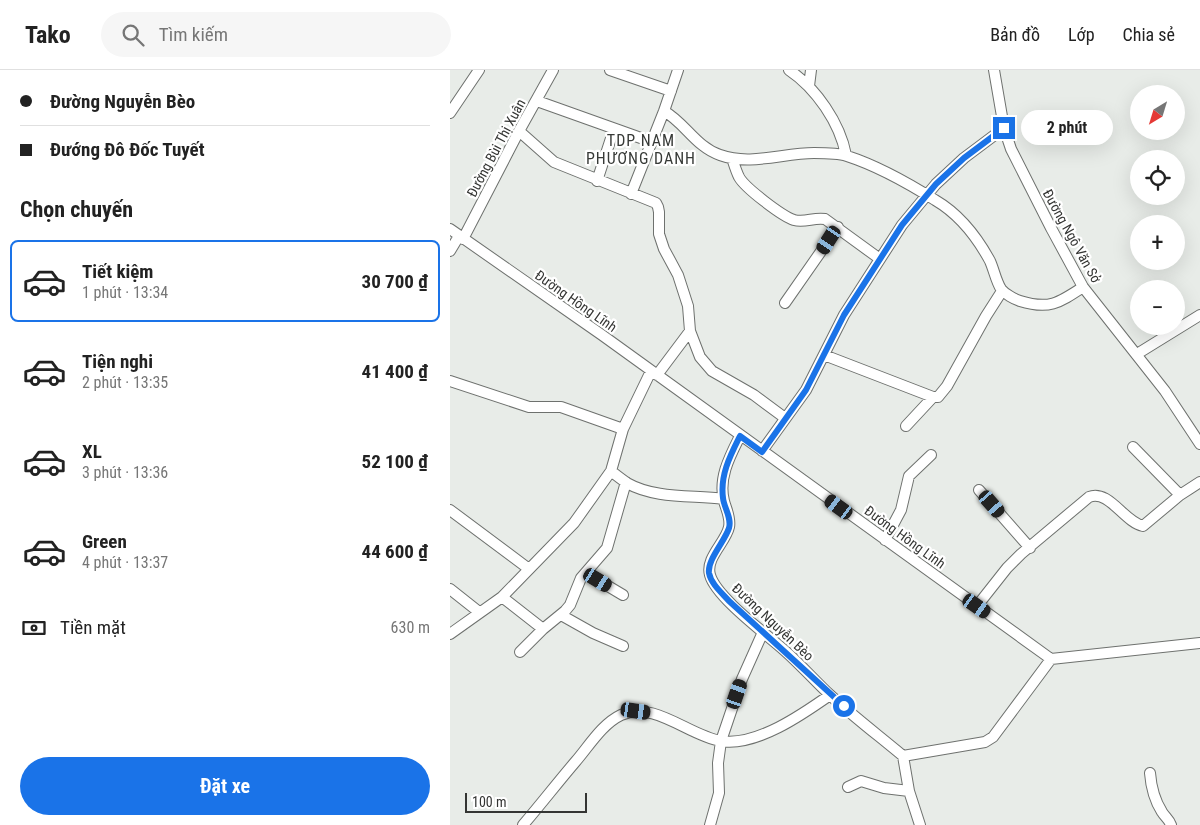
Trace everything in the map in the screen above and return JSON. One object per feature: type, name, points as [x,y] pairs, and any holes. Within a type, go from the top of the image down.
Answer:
[{"type":"street","points":[[450,113],[479,70]]},
{"type":"street","name":"Đường Bùi Thị Xuân","points":[[450,251],[457,235],[537,101],[553,70]]},
{"type":"street","points":[[610,70],[631,74],[671,91]]},
{"type":"street","points":[[631,194],[678,70]]},
{"type":"street","points":[[789,70],[809,86],[822,103],[832,120],[846,155]]},
{"type":"street","points":[[809,86],[811,70]]},
{"type":"street","name":"Đường Ngô Văn Sở","points":[[994,70],[1004,128],[1011,148],[1022,173],[1083,287],[1165,391],[1200,444]]},
{"type":"street","points":[[537,101],[652,142]]},
{"type":"street","points":[[664,111],[678,121],[708,150],[732,158],[749,160],[814,153],[846,155],[903,181],[950,210],[969,228],[989,259],[1002,291],[1017,300],[1034,305],[1048,306],[1060,302],[1083,287]]},
{"type":"street","points":[[762,452],[806,390],[844,315],[902,225],[926,195],[964,158],[1004,128]]},
{"type":"street","points":[[597,181],[614,129]]},
{"type":"street","points":[[519,131],[554,162],[597,181],[653,201],[658,206],[659,234],[664,249],[678,275],[686,298],[690,331],[700,357],[712,371],[754,395],[786,418]]},
{"type":"street","points":[[732,158],[739,177],[745,184],[785,216],[800,221],[818,218],[825,219],[880,259]]},
{"type":"street","points":[[785,303],[838,227]]},
{"type":"street","name":"Đường Hồng Lĩnh","points":[[457,235],[654,373],[1051,659]]},
{"type":"street","points":[[906,426],[933,398],[942,394],[1002,291]]},
{"type":"street","points":[[1137,354],[1200,315]]},
{"type":"street","points":[[450,634],[502,597],[574,523],[611,471],[623,429],[654,373],[690,331]]},
{"type":"street","points":[[824,356],[933,398]]},
{"type":"street","points":[[450,381],[529,407],[561,407],[623,429]]},
{"type":"street","name":"Đường Nguyễn Bèo","points":[[740,436],[727,462],[723,481],[723,499],[728,512],[730,526],[710,563],[709,573],[714,584],[729,601],[810,674],[830,695],[903,756]]},
{"type":"street","points":[[1133,447],[1180,495]]},
{"type":"street","points":[[885,540],[901,510],[905,488],[910,476],[930,455]]},
{"type":"street","points":[[611,471],[626,482],[640,488],[683,497],[723,499]]},
{"type":"street","points":[[520,652],[543,629],[561,615],[570,604],[578,584],[604,552],[610,542],[626,482]]},
{"type":"street","points":[[977,606],[1007,568],[1089,497],[1095,495],[1103,497],[1130,520],[1144,526],[1180,495],[1200,482]]},
{"type":"street","points":[[979,490],[1030,548]]},
{"type":"street","points":[[450,510],[529,569]]},
{"type":"street","points":[[586,573],[623,595]]},
{"type":"street","points":[[450,589],[480,612]]},
{"type":"street","points":[[502,597],[543,629]]},
{"type":"street","points":[[561,615],[593,633],[623,646]]},
{"type":"street","points":[[710,825],[719,793],[718,763],[721,741],[742,679],[763,632]]},
{"type":"street","points":[[920,825],[909,791],[903,756],[984,742],[993,737],[1051,659],[1200,643]]},
{"type":"street","points":[[523,825],[603,728],[620,715],[636,711],[656,714],[721,741],[744,740],[768,732],[797,718],[830,695]]},
{"type":"street","points":[[1150,773],[1152,789],[1160,810],[1170,820],[1171,825]]},
{"type":"street","points":[[848,787],[861,781],[884,788],[909,791]]},
{"type":"district","name":"TDP NAM PHƯƠNG DANH","points":[[641,149]]},
{"type":"route","points":[[844,706],[729,601],[714,584],[709,573],[710,563],[730,526],[728,512],[723,499],[723,481],[727,462],[740,436],[762,452],[806,390],[844,315],[902,225],[936,184],[964,158],[1004,128]]}]
